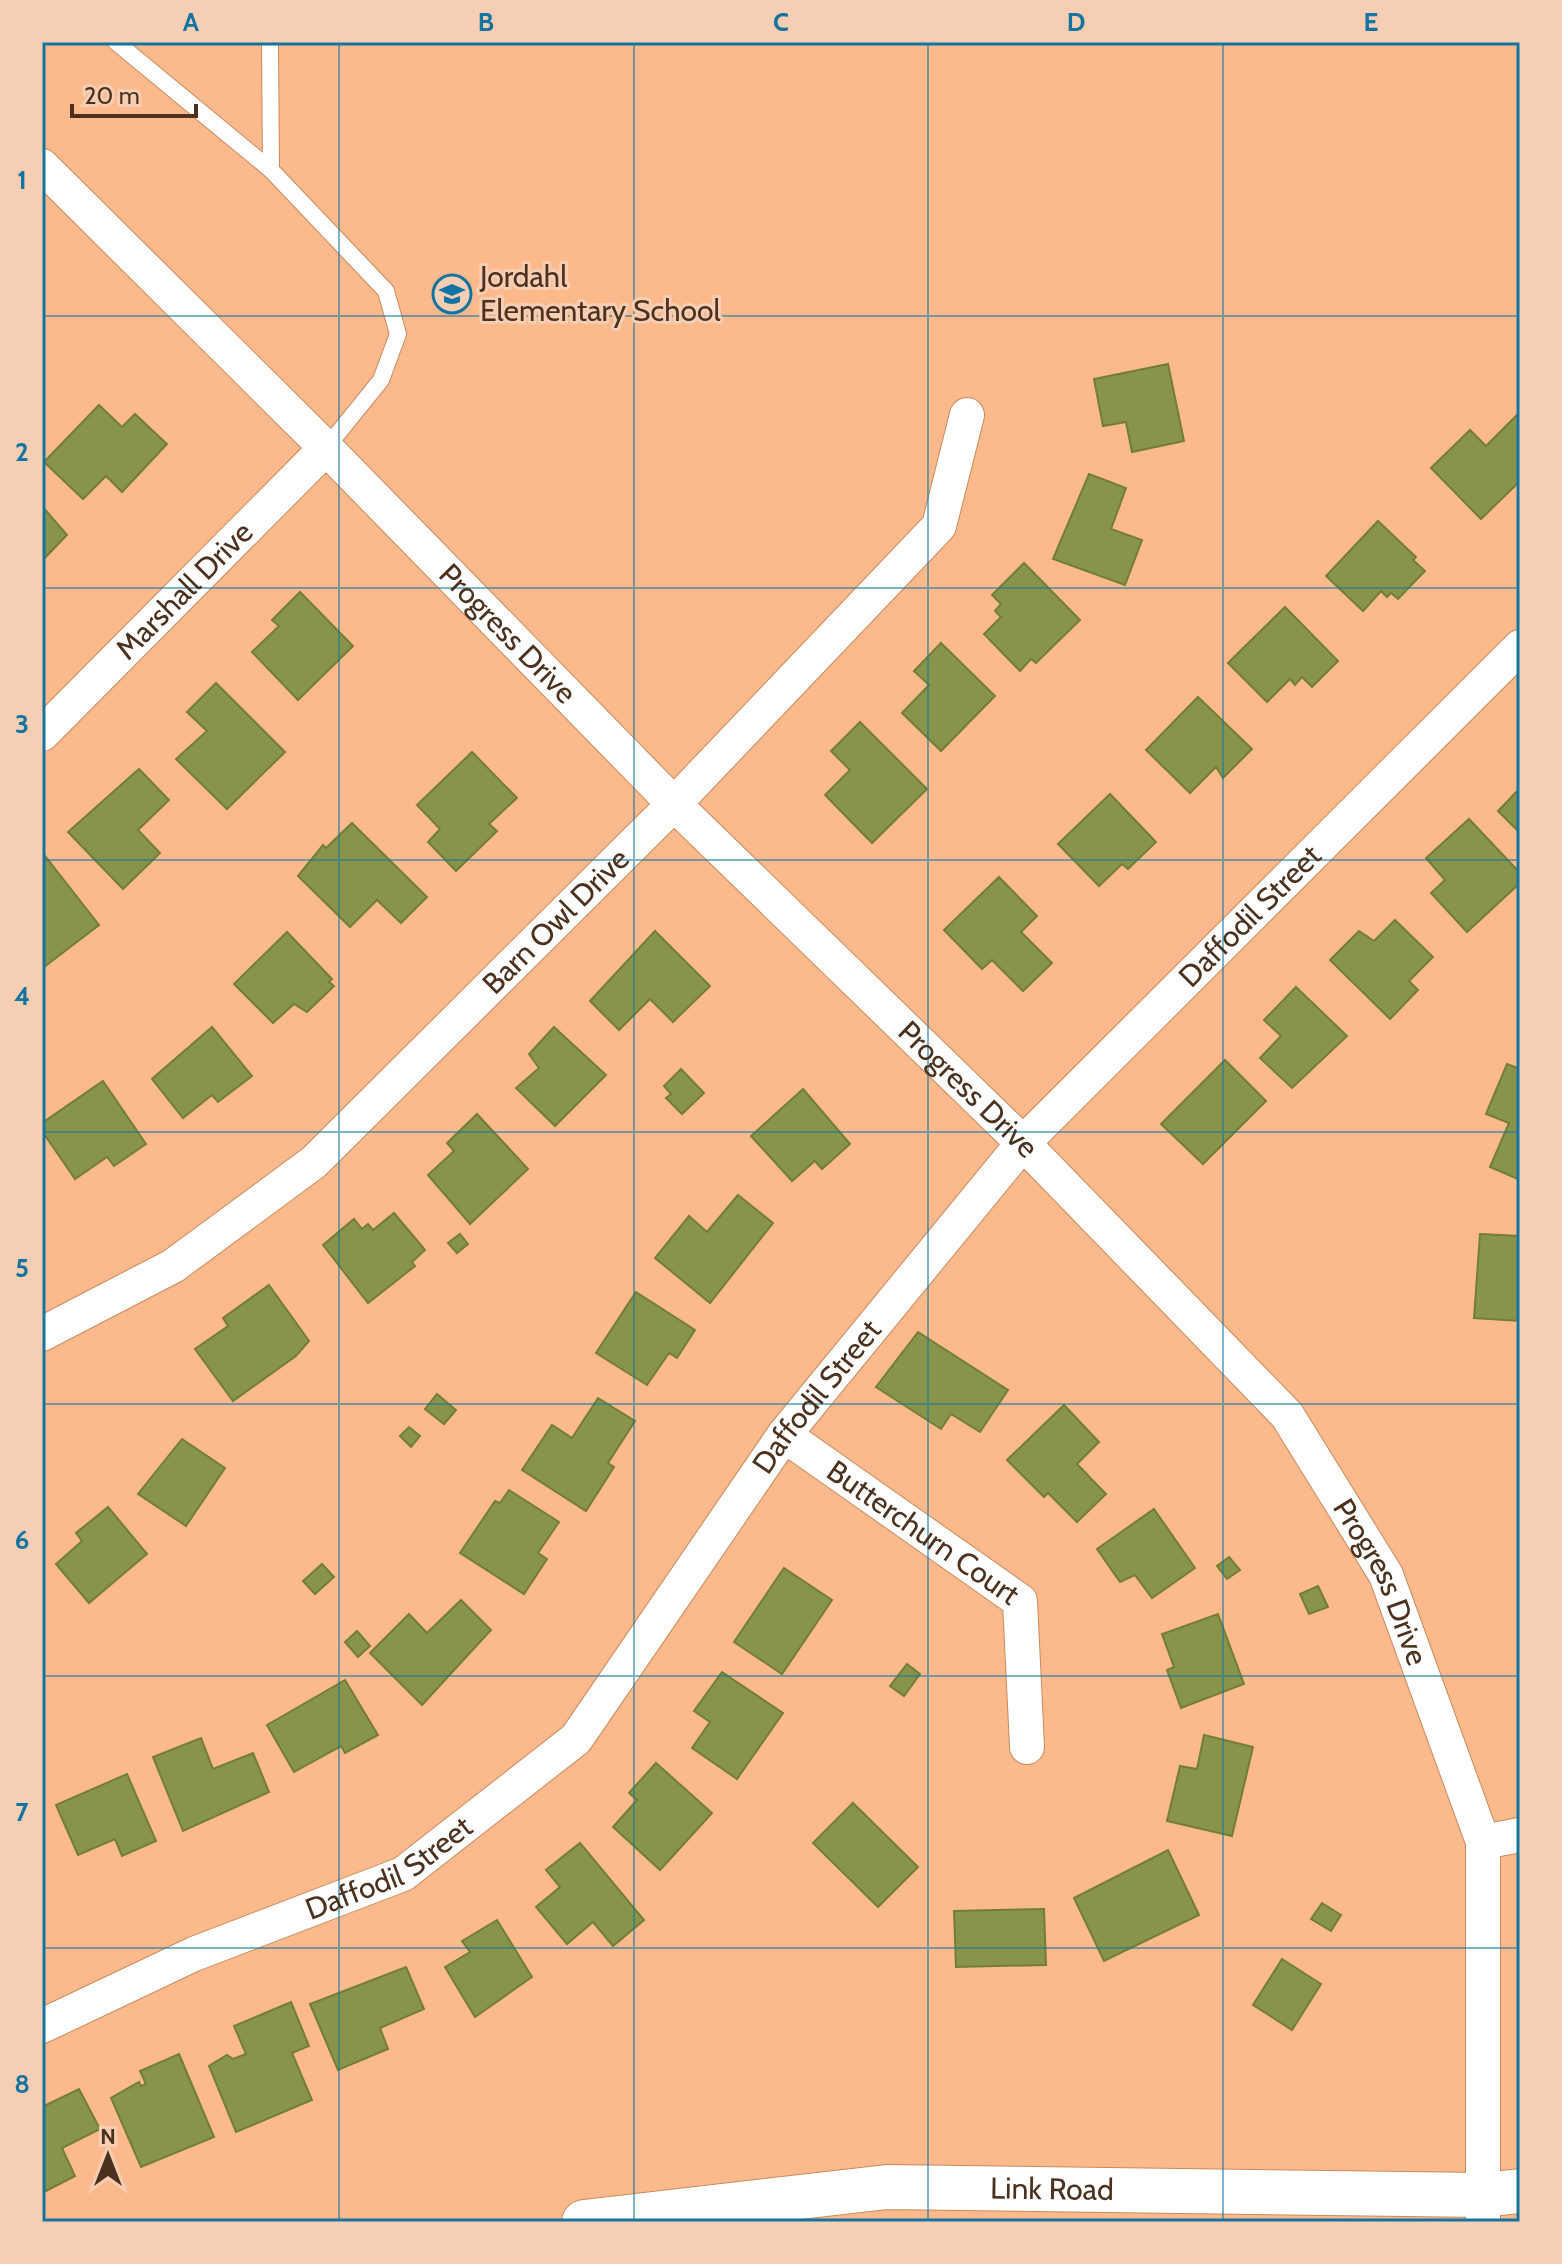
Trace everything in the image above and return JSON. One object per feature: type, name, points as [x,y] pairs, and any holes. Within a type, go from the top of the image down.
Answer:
[{"type":"main road","name":"Link Road","points":[[584,2222],[887,2187],[1495,2203]]},
{"type":"street","name":"Progress Drive","points":[[42,166],[326,448],[674,804],[1023,1143],[1287,1415],[1386,1575],[1483,1842],[1495,2203]]},
{"type":"street","name":"Barn Owl Drive","points":[[42,1334],[173,1266],[314,1162],[674,804],[939,526],[967,415]]},
{"type":"street","name":"Marshall Drive","points":[[42,734],[326,448]]},
{"type":"street","name":"Daffodil Street","points":[[42,2026],[194,1954],[403,1874],[576,1739],[784,1435],[1023,1143],[1520,647]]},
{"type":"street","name":"Butterchurn Court","points":[[784,1435],[1020,1601],[1027,1747]]},
{"type":"street","points":[[1483,1842],[1520,1835]]},
{"type":"lane","points":[[116,42],[271,170],[386,291],[398,334],[381,380],[326,448]]},
{"type":"lane","points":[[270,42],[271,170]]},
{"type":"building","points":[[1168,364],[1184,441],[1132,452],[1126,422],[1103,426],[1094,379]]},
{"type":"building","points":[[99,405],[122,427],[135,414],[167,444],[122,492],[106,476],[83,499],[44,462]]},
{"type":"building","points":[[1519,413],[1520,481],[1481,519],[1431,468],[1470,430],[1486,446]]},
{"type":"building","points":[[1089,474],[1126,488],[1111,529],[1142,540],[1125,585],[1053,559]]},
{"type":"building","points":[[42,506],[67,535],[42,561]]},
{"type":"building","points":[[1378,521],[1416,557],[1413,560],[1425,571],[1398,599],[1391,593],[1387,597],[1381,591],[1363,611],[1326,576]]},
{"type":"building","points":[[1024,563],[1080,620],[1036,663],[1031,659],[1020,671],[984,634],[1001,617],[995,611],[1001,604],[992,595]]},
{"type":"building","points":[[300,592],[353,646],[298,700],[252,652],[279,626],[272,620]]},
{"type":"building","points":[[1285,607],[1338,661],[1312,687],[1302,677],[1295,685],[1290,679],[1267,702],[1228,663]]},
{"type":"building","points":[[941,643],[995,696],[941,751],[902,713],[929,685],[914,671]]},
{"type":"building","points":[[216,683],[285,752],[227,809],[176,759],[207,731],[187,712]]},
{"type":"building","points":[[1198,697],[1252,749],[1223,778],[1216,767],[1190,793],[1146,750]]},
{"type":"building","points":[[860,722],[927,789],[872,843],[825,795],[850,770],[831,751]]},
{"type":"building","points":[[472,752],[517,798],[489,824],[497,831],[456,871],[428,842],[440,829],[417,805]]},
{"type":"building","points":[[139,769],[169,800],[138,830],[160,853],[123,889],[68,832]]},
{"type":"building","points":[[1520,788],[1520,833],[1498,811]]},
{"type":"building","points":[[1110,794],[1156,842],[1128,869],[1122,864],[1099,886],[1058,844]]},
{"type":"building","points":[[1469,819],[1520,873],[1520,883],[1467,932],[1431,893],[1445,880],[1426,858]]},
{"type":"building","points":[[352,823],[427,897],[401,923],[377,900],[350,927],[298,876],[323,845],[326,848]]},
{"type":"building","points":[[42,852],[99,925],[44,967],[42,964]]},
{"type":"building","points":[[999,877],[1037,916],[1021,932],[1052,963],[1023,991],[992,960],[982,969],[944,930]]},
{"type":"building","points":[[1395,920],[1433,957],[1409,981],[1418,990],[1390,1019],[1330,960],[1359,931],[1374,941]]},
{"type":"building","points":[[655,931],[710,986],[673,1022],[650,999],[619,1030],[590,1001]]},
{"type":"building","points":[[287,932],[332,979],[329,982],[334,986],[307,1012],[294,1004],[273,1023],[234,984]]},
{"type":"building","points":[[1296,987],[1347,1036],[1292,1088],[1260,1058],[1281,1036],[1264,1020]]},
{"type":"building","points":[[212,1027],[252,1076],[218,1102],[212,1095],[183,1118],[152,1079]]},
{"type":"building","points":[[554,1027],[606,1075],[555,1126],[516,1088],[539,1068],[529,1054]]},
{"type":"building","points":[[1225,1060],[1266,1101],[1203,1164],[1161,1124]]},
{"type":"building","points":[[1507,1064],[1520,1069],[1520,1180],[1490,1167],[1509,1123],[1486,1114]]},
{"type":"building","points":[[681,1069],[704,1093],[682,1114],[666,1098],[671,1094],[664,1086]]},
{"type":"building","points":[[103,1081],[146,1144],[114,1166],[107,1157],[75,1179],[42,1131],[42,1123]]},
{"type":"building","points":[[803,1089],[850,1144],[822,1169],[815,1161],[792,1181],[751,1136]]},
{"type":"building","points":[[477,1114],[528,1169],[470,1224],[428,1175],[454,1151],[447,1143]]},
{"type":"building","points":[[738,1195],[773,1223],[710,1303],[655,1258],[689,1216],[707,1232]]},
{"type":"building","points":[[394,1213],[425,1250],[412,1262],[415,1266],[368,1303],[323,1245],[354,1219],[362,1229],[368,1224],[373,1230]]},
{"type":"building","points":[[460,1234],[468,1244],[457,1253],[448,1243]]},
{"type":"building","points":[[1480,1234],[1520,1236],[1520,1321],[1474,1318]]},
{"type":"building","points":[[269,1285],[309,1341],[296,1356],[233,1401],[195,1349],[228,1326],[223,1318]]},
{"type":"building","points":[[636,1292],[695,1330],[677,1358],[669,1353],[647,1385],[596,1353]]},
{"type":"building","points":[[918,1332],[1008,1390],[980,1432],[951,1414],[941,1429],[876,1387]]},
{"type":"building","points":[[437,1394],[456,1410],[444,1424],[425,1409]]},
{"type":"building","points":[[598,1398],[635,1421],[608,1463],[614,1467],[586,1511],[522,1470],[552,1425],[572,1438]]},
{"type":"building","points":[[1064,1405],[1099,1442],[1077,1464],[1106,1494],[1077,1522],[1048,1493],[1044,1497],[1007,1460]]},
{"type":"building","points":[[409,1427],[420,1436],[411,1447],[400,1436]]},
{"type":"building","points":[[182,1439],[225,1468],[186,1526],[138,1494]]},
{"type":"building","points":[[509,1490],[559,1522],[538,1553],[547,1559],[524,1594],[460,1553],[495,1501],[500,1503]]},
{"type":"building","points":[[108,1507],[147,1554],[89,1603],[56,1564],[82,1541],[76,1533]]},
{"type":"building","points":[[1154,1509],[1195,1568],[1152,1598],[1135,1575],[1120,1582],[1097,1549]]},
{"type":"building","points":[[1229,1557],[1240,1570],[1227,1579],[1217,1566]]},
{"type":"building","points":[[322,1564],[334,1577],[315,1594],[303,1581]]},
{"type":"building","points":[[784,1568],[832,1600],[782,1674],[734,1642]]},
{"type":"building","points":[[1318,1586],[1328,1607],[1309,1614],[1300,1594]]},
{"type":"building","points":[[461,1600],[491,1630],[422,1705],[370,1653],[409,1614],[427,1633]]},
{"type":"building","points":[[1218,1614],[1244,1684],[1181,1708],[1167,1670],[1174,1667],[1162,1634]]},
{"type":"building","points":[[357,1631],[370,1646],[358,1657],[345,1642]]},
{"type":"building","points":[[907,1664],[920,1674],[904,1696],[890,1686]]},
{"type":"building","points":[[722,1672],[783,1713],[737,1779],[692,1748],[710,1722],[694,1711]]},
{"type":"building","points":[[345,1680],[378,1735],[345,1753],[341,1746],[294,1772],[267,1725]]},
{"type":"building","points":[[1204,1735],[1253,1747],[1232,1836],[1167,1821],[1180,1766],[1197,1769]]},
{"type":"building","points":[[201,1738],[213,1769],[253,1753],[269,1792],[183,1831],[153,1757]]},
{"type":"building","points":[[656,1763],[712,1813],[660,1870],[613,1827],[637,1800],[629,1793]]},
{"type":"building","points":[[127,1774],[156,1841],[122,1856],[115,1839],[78,1855],[56,1805]]},
{"type":"building","points":[[853,1803],[918,1867],[878,1907],[813,1843]]},
{"type":"building","points":[[580,1843],[644,1920],[613,1946],[593,1922],[567,1944],[536,1907],[560,1887],[546,1870]]},
{"type":"building","points":[[1168,1850],[1199,1915],[1104,1961],[1074,1898]]},
{"type":"building","points":[[1322,1903],[1341,1915],[1331,1931],[1311,1919]]},
{"type":"building","points":[[1044,1909],[1046,1965],[956,1967],[954,1911]]},
{"type":"building","points":[[497,1920],[532,1977],[475,2017],[445,1967],[470,1952],[462,1941]]},
{"type":"building","points":[[1282,1959],[1321,1984],[1292,2030],[1253,2005]]},
{"type":"building","points":[[406,1967],[424,2009],[380,2028],[388,2049],[338,2070],[310,2004]]},
{"type":"building","points":[[291,2002],[309,2046],[292,2053],[312,2100],[236,2132],[209,2066],[227,2055],[233,2059],[246,2054],[234,2026]]},
{"type":"building","points":[[179,2054],[214,2137],[141,2167],[111,2098],[139,2082],[141,2086],[146,2084],[140,2071]]},
{"type":"building","points":[[79,2089],[100,2129],[62,2148],[75,2176],[42,2193],[42,2107]]},
{"type":"place","name":"Jordahl Elementary School","points":[[452,294]]}]
